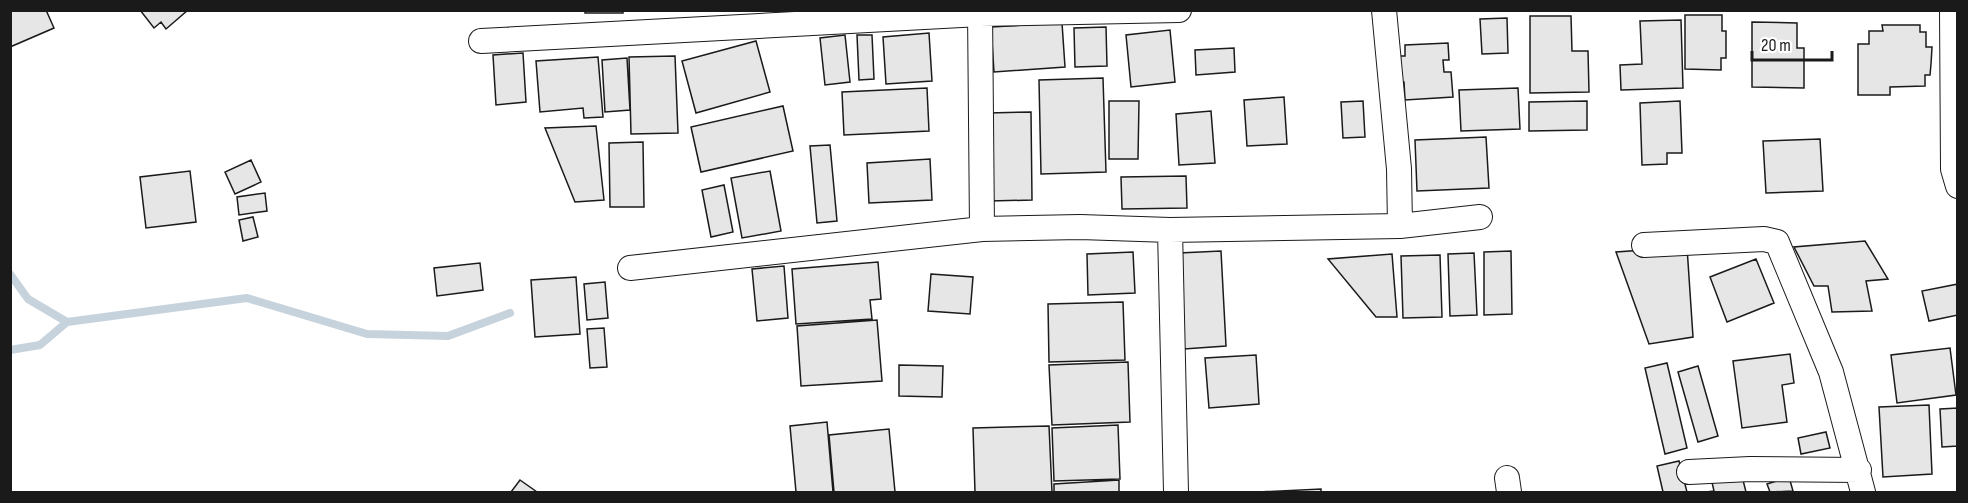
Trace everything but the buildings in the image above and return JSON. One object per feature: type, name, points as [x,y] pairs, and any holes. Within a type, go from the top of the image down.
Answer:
[{"type":"street","points":[[481,40],[792,18],[981,12],[1179,10]]},
{"type":"street","points":[[1384,10],[1399,170],[1400,226]]},
{"type":"street","points":[[1952,10],[1953,170],[1958,186]]},
{"type":"street","points":[[981,12],[982,230]]},
{"type":"street","points":[[630,268],[982,230],[1080,227],[1170,230],[1400,226],[1480,217]]},
{"type":"street","points":[[1170,230],[1176,492]]},
{"type":"street","points":[[1644,245],[1764,238],[1777,242],[1832,372],[1861,481],[1749,469],[1689,472]]},
{"type":"waterway","points":[[10,274],[28,299],[67,322],[247,298],[367,334],[448,336],[510,313]]},
{"type":"waterway","points":[[10,350],[40,345],[67,322]]}]
